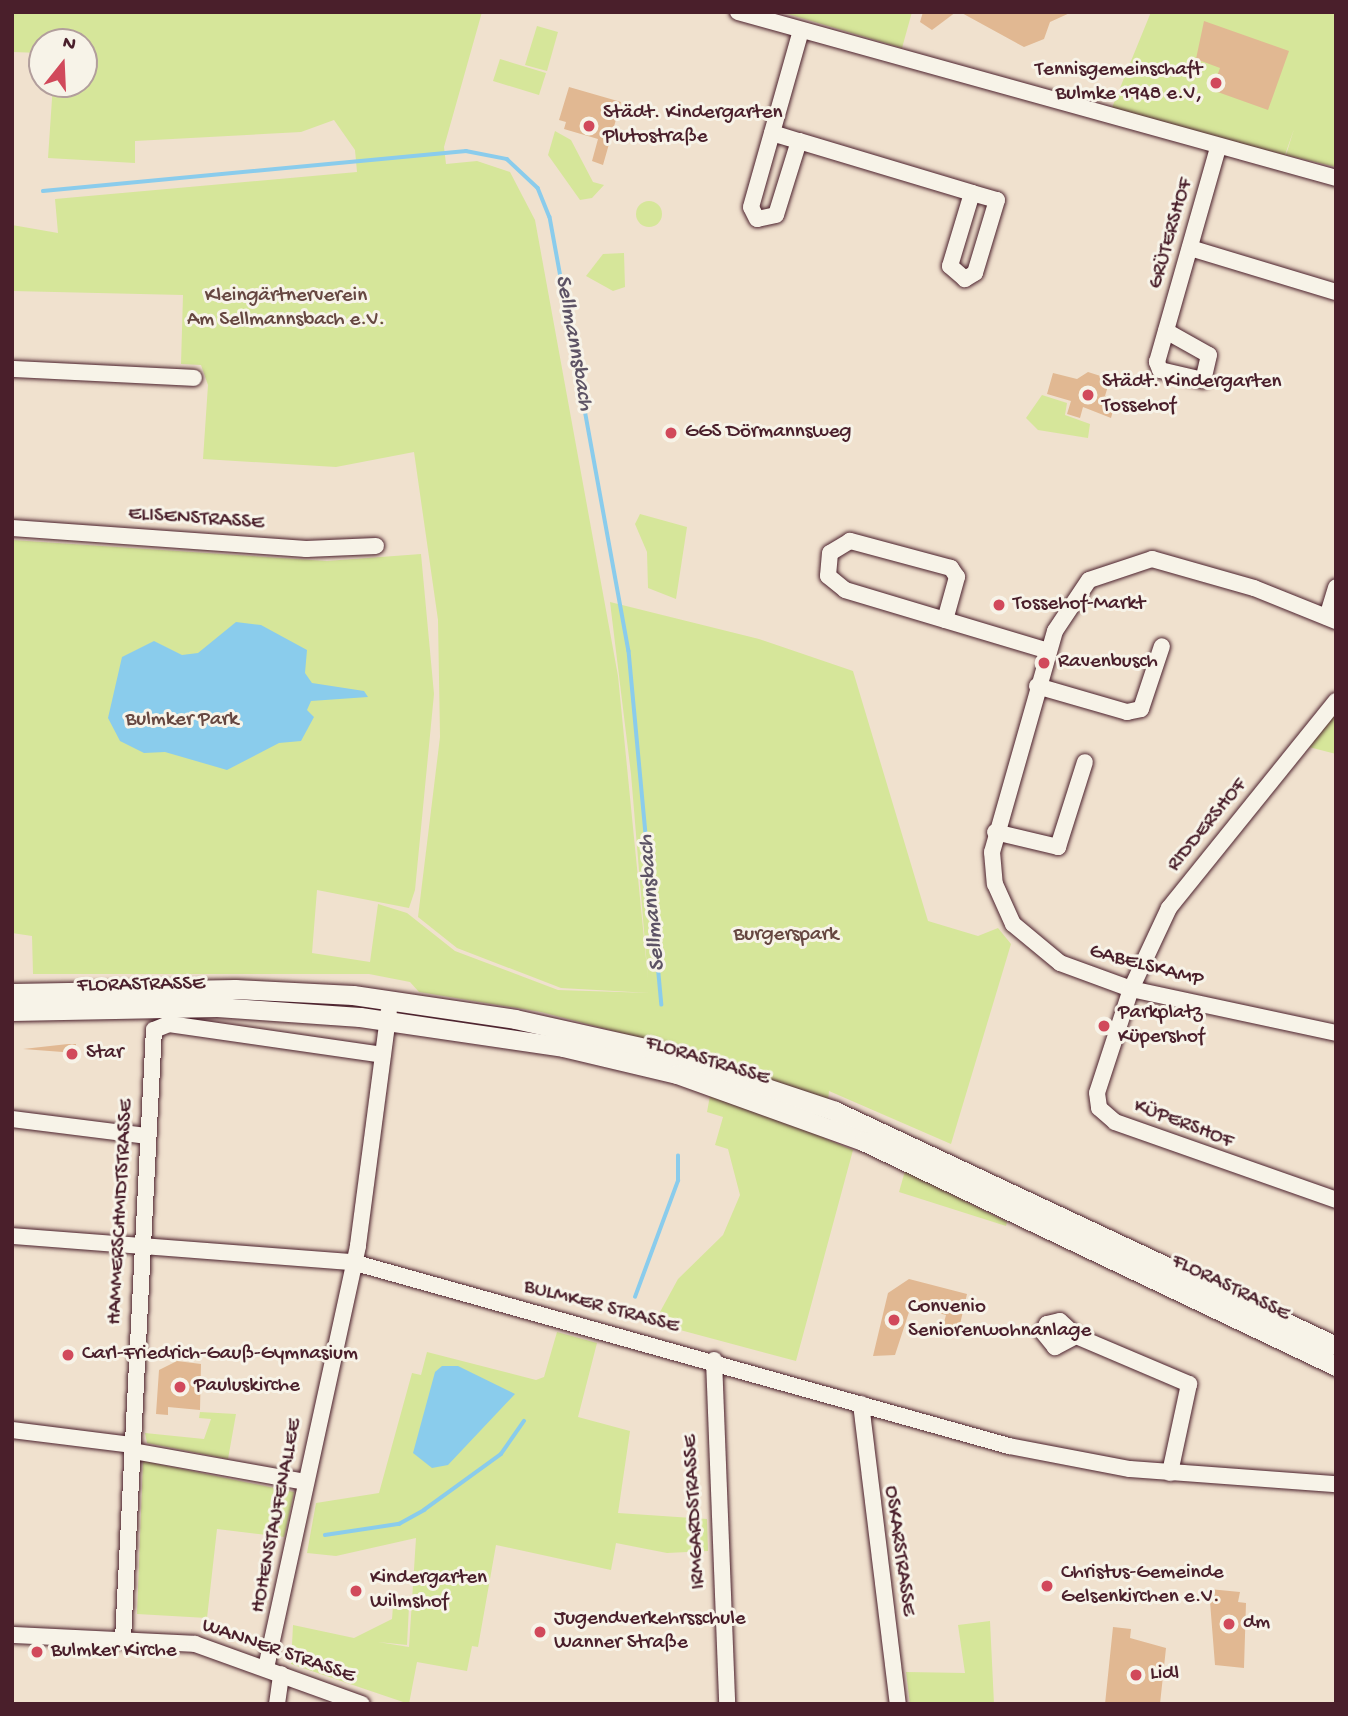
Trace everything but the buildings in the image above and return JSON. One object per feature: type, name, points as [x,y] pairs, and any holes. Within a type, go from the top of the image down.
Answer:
[{"type":"main road","name":"FLORASTRASSE","points":[[12,993],[235,989],[390,999],[613,1040],[829,1109],[1336,1346]]},
{"type":"main road","name":"FLORASTRASSE","points":[[12,1011],[217,1007],[387,1021],[563,1047],[762,1101],[904,1159],[1336,1367]]},
{"type":"street","points":[[738,12],[1218,148],[1336,178]]},
{"type":"street","points":[[799,141],[776,215],[757,219],[751,206],[801,30]]},
{"type":"street","points":[[772,133],[996,200],[975,273],[965,279],[950,266],[972,193]]},
{"type":"street","name":"GRÜTERSHOF","points":[[1166,331],[1218,148]]},
{"type":"street","points":[[1190,248],[1336,292]]},
{"type":"street","points":[[12,369],[194,378]]},
{"type":"street","name":"ELISENSTRASSE","points":[[12,528],[306,549],[376,546]]},
{"type":"street","points":[[945,620],[957,578],[951,568],[850,541],[830,553],[834,584],[945,620],[1048,651]]},
{"type":"street","name":"GABELSKAMP","points":[[1331,619],[1152,559],[1089,580],[1062,613],[1037,686],[995,832],[995,884],[1022,934],[1060,963],[1131,989],[1336,1033]]},
{"type":"street","points":[[1331,619],[1336,587]]},
{"type":"street","points":[[1037,686],[1127,712],[1141,709],[1162,646]]},
{"type":"street","name":"RIDDERSHOF","points":[[1131,989],[1169,908],[1336,701]]},
{"type":"street","points":[[995,832],[1058,846],[1085,762]]},
{"type":"street","name":"KÜPERSHOF","points":[[1131,989],[1097,1093],[1105,1115],[1336,1200]]},
{"type":"street","name":"HOHENSTAUFENALLEE","points":[[277,1704],[274,1671],[306,1482],[352,1262],[390,999]]},
{"type":"street","name":"FLORASTRASSE","points":[[151,1037],[157,1026],[169,1024],[383,1055]]},
{"type":"street","name":"HAMMERSCHMIDTSTRASSE","points":[[123,1639],[151,1037]]},
{"type":"street","points":[[12,1119],[146,1136]]},
{"type":"street","name":"BULMKER STRASSE","points":[[12,1236],[352,1262],[714,1360],[1020,1448],[1170,1473],[1336,1483]]},
{"type":"street","points":[[1076,1336],[1186,1380],[1191,1392],[1170,1473]]},
{"type":"street","name":"IRMGARDSTRASSE","points":[[714,1360],[727,1704]]},
{"type":"street","name":"OSKARSTRASSE","points":[[861,1404],[898,1704]]},
{"type":"street","points":[[12,1430],[133,1448],[306,1482]]},
{"type":"street","name":"WANNER STRASSE","points":[[12,1635],[195,1644],[362,1704]]},
{"type":"green space","points":[[12,12],[482,12],[444,147],[446,164],[477,161],[510,172],[535,220],[618,676],[648,979],[631,774],[610,602],[759,639],[853,671],[928,921],[978,936],[998,928],[1011,944],[951,1144],[829,1091],[824,1138],[853,1150],[796,1361],[654,1323],[678,1279],[723,1235],[740,1195],[728,1149],[715,1145],[723,1117],[707,1112],[717,1058],[541,1012],[419,992],[410,982],[369,974],[33,974],[32,936],[12,933],[12,540],[327,561],[421,554],[434,694],[415,890],[409,908],[317,890],[312,953],[370,962],[378,904],[407,913],[455,951],[558,990],[650,993],[561,988],[457,948],[418,917],[440,737],[438,620],[414,452],[336,467],[203,459],[208,385],[201,365],[181,364],[183,295],[12,291],[12,225],[58,233],[55,199],[357,172],[355,150],[334,120],[301,132],[135,141],[135,163],[48,158],[52,98],[98,98],[98,28],[28,28],[28,53],[12,52]]},
{"type":"green space","points":[[781,12],[912,12],[902,48]]},
{"type":"green space","name":"Tennisgemeinschaft Bulmke 1948 e.V,","points":[[1151,12],[1336,12],[1336,167],[1286,155],[1294,129],[1285,155],[1111,110]]},
{"type":"green space","points":[[537,26],[558,32],[547,71],[525,65]]},
{"type":"green space","points":[[500,59],[546,73],[539,95],[493,81]]},
{"type":"green space","points":[[555,131],[571,140],[593,182],[604,185],[592,198],[580,200],[548,155]]},
{"type":"green space","points":[[649,201],[658,205],[662,214],[658,223],[649,227],[640,223],[636,214],[640,205]]},
{"type":"green space","points":[[624,253],[625,287],[613,291],[586,276],[603,254]]},
{"type":"green space","points":[[1042,395],[1067,403],[1065,415],[1090,424],[1088,438],[1038,430],[1026,418]]},
{"type":"green space","points":[[640,514],[687,527],[676,599],[648,588],[647,552],[635,524]]},
{"type":"green space","points":[[1336,707],[1336,754],[1305,746]]},
{"type":"green space","points":[[905,1171],[1007,1222],[1006,1226],[899,1192]]},
{"type":"green space","points":[[557,1332],[597,1343],[578,1417],[630,1431],[618,1513],[707,1519],[708,1551],[667,1553],[616,1543],[611,1570],[496,1545],[478,1647],[472,1646],[467,1671],[417,1662],[409,1704],[291,1664],[293,1625],[354,1638],[392,1619],[393,1606],[409,1606],[407,1645],[378,1642],[409,1647],[416,1538],[336,1556],[307,1553],[316,1503],[379,1493],[412,1373],[421,1375],[427,1352],[536,1380],[544,1377]]},
{"type":"green space","points":[[200,1412],[236,1414],[228,1459],[147,1443],[145,1433],[204,1439],[211,1419],[199,1418]]},
{"type":"green space","points":[[143,1461],[294,1492],[284,1537],[217,1529],[207,1618],[137,1614]]},
{"type":"green space","points":[[990,1621],[994,1704],[910,1704],[906,1672],[965,1673],[958,1625]]},
{"type":"water","points":[[236,622],[261,625],[307,650],[305,673],[312,683],[364,691],[368,697],[311,701],[307,710],[314,717],[301,741],[279,743],[227,770],[165,752],[144,753],[120,741],[108,718],[122,657],[154,641],[182,655],[198,653]]},
{"type":"water","points":[[442,1366],[458,1366],[515,1394],[448,1465],[432,1468],[413,1453],[435,1372]]},
{"type":"waterway","name":"Sellmannsbach","points":[[43,191],[466,151],[507,159],[538,188],[550,217],[629,651],[662,1004]]},
{"type":"waterway","name":"Sellmannsbach","points":[[635,1297],[678,1181],[678,1156]]},
{"type":"waterway","name":"Sellmannsbach","points":[[325,1535],[399,1524],[424,1510],[501,1454],[524,1421]]},
{"type":"place","name":"Tennisgemeinschaft Bulmke 1948 e.V,","points":[[1216,83]]},
{"type":"place","name":"Städt. Kindergarten Plutostraße","points":[[589,126]]},
{"type":"place","name":"Städt. Kindergarten Tossehof","points":[[1088,395]]},
{"type":"place","name":"GGS Dörmannsweg","points":[[671,433]]},
{"type":"place","name":"Tossehof-Markt","points":[[999,605]]},
{"type":"place","name":"Ravenbusch","points":[[1044,663]]},
{"type":"place","name":"Parkplatz Küpershof","points":[[1104,1026]]},
{"type":"place","name":"Star","points":[[72,1054]]},
{"type":"place","name":"Convenio Seniorenwohnanlage","points":[[894,1320]]},
{"type":"place","name":"Carl-Friedrich-Gauß-Gymnasium","points":[[68,1355]]},
{"type":"place","name":"Pauluskirche","points":[[180,1387]]},
{"type":"place","name":"Christus-Gemeinde Gelsenkirchen e.V.","points":[[1047,1586]]},
{"type":"place","name":"Kindergarten Wilmshof","points":[[356,1591]]},
{"type":"place","name":"dm","points":[[1229,1624]]},
{"type":"place","name":"Jugendverkehrsschule Wanner Straße","points":[[540,1632]]},
{"type":"place","name":"Bulmker Kirche","points":[[37,1652]]},
{"type":"place","name":"Lidl","points":[[1136,1675]]},
{"type":"park label","name":"Kleingärtnerverein Am Sellmannsbach e.V.","points":[[286,309]]},
{"type":"park label","name":"Bulmker Park","points":[[182,721]]},
{"type":"park label","name":"Burgerspark","points":[[786,936]]}]
